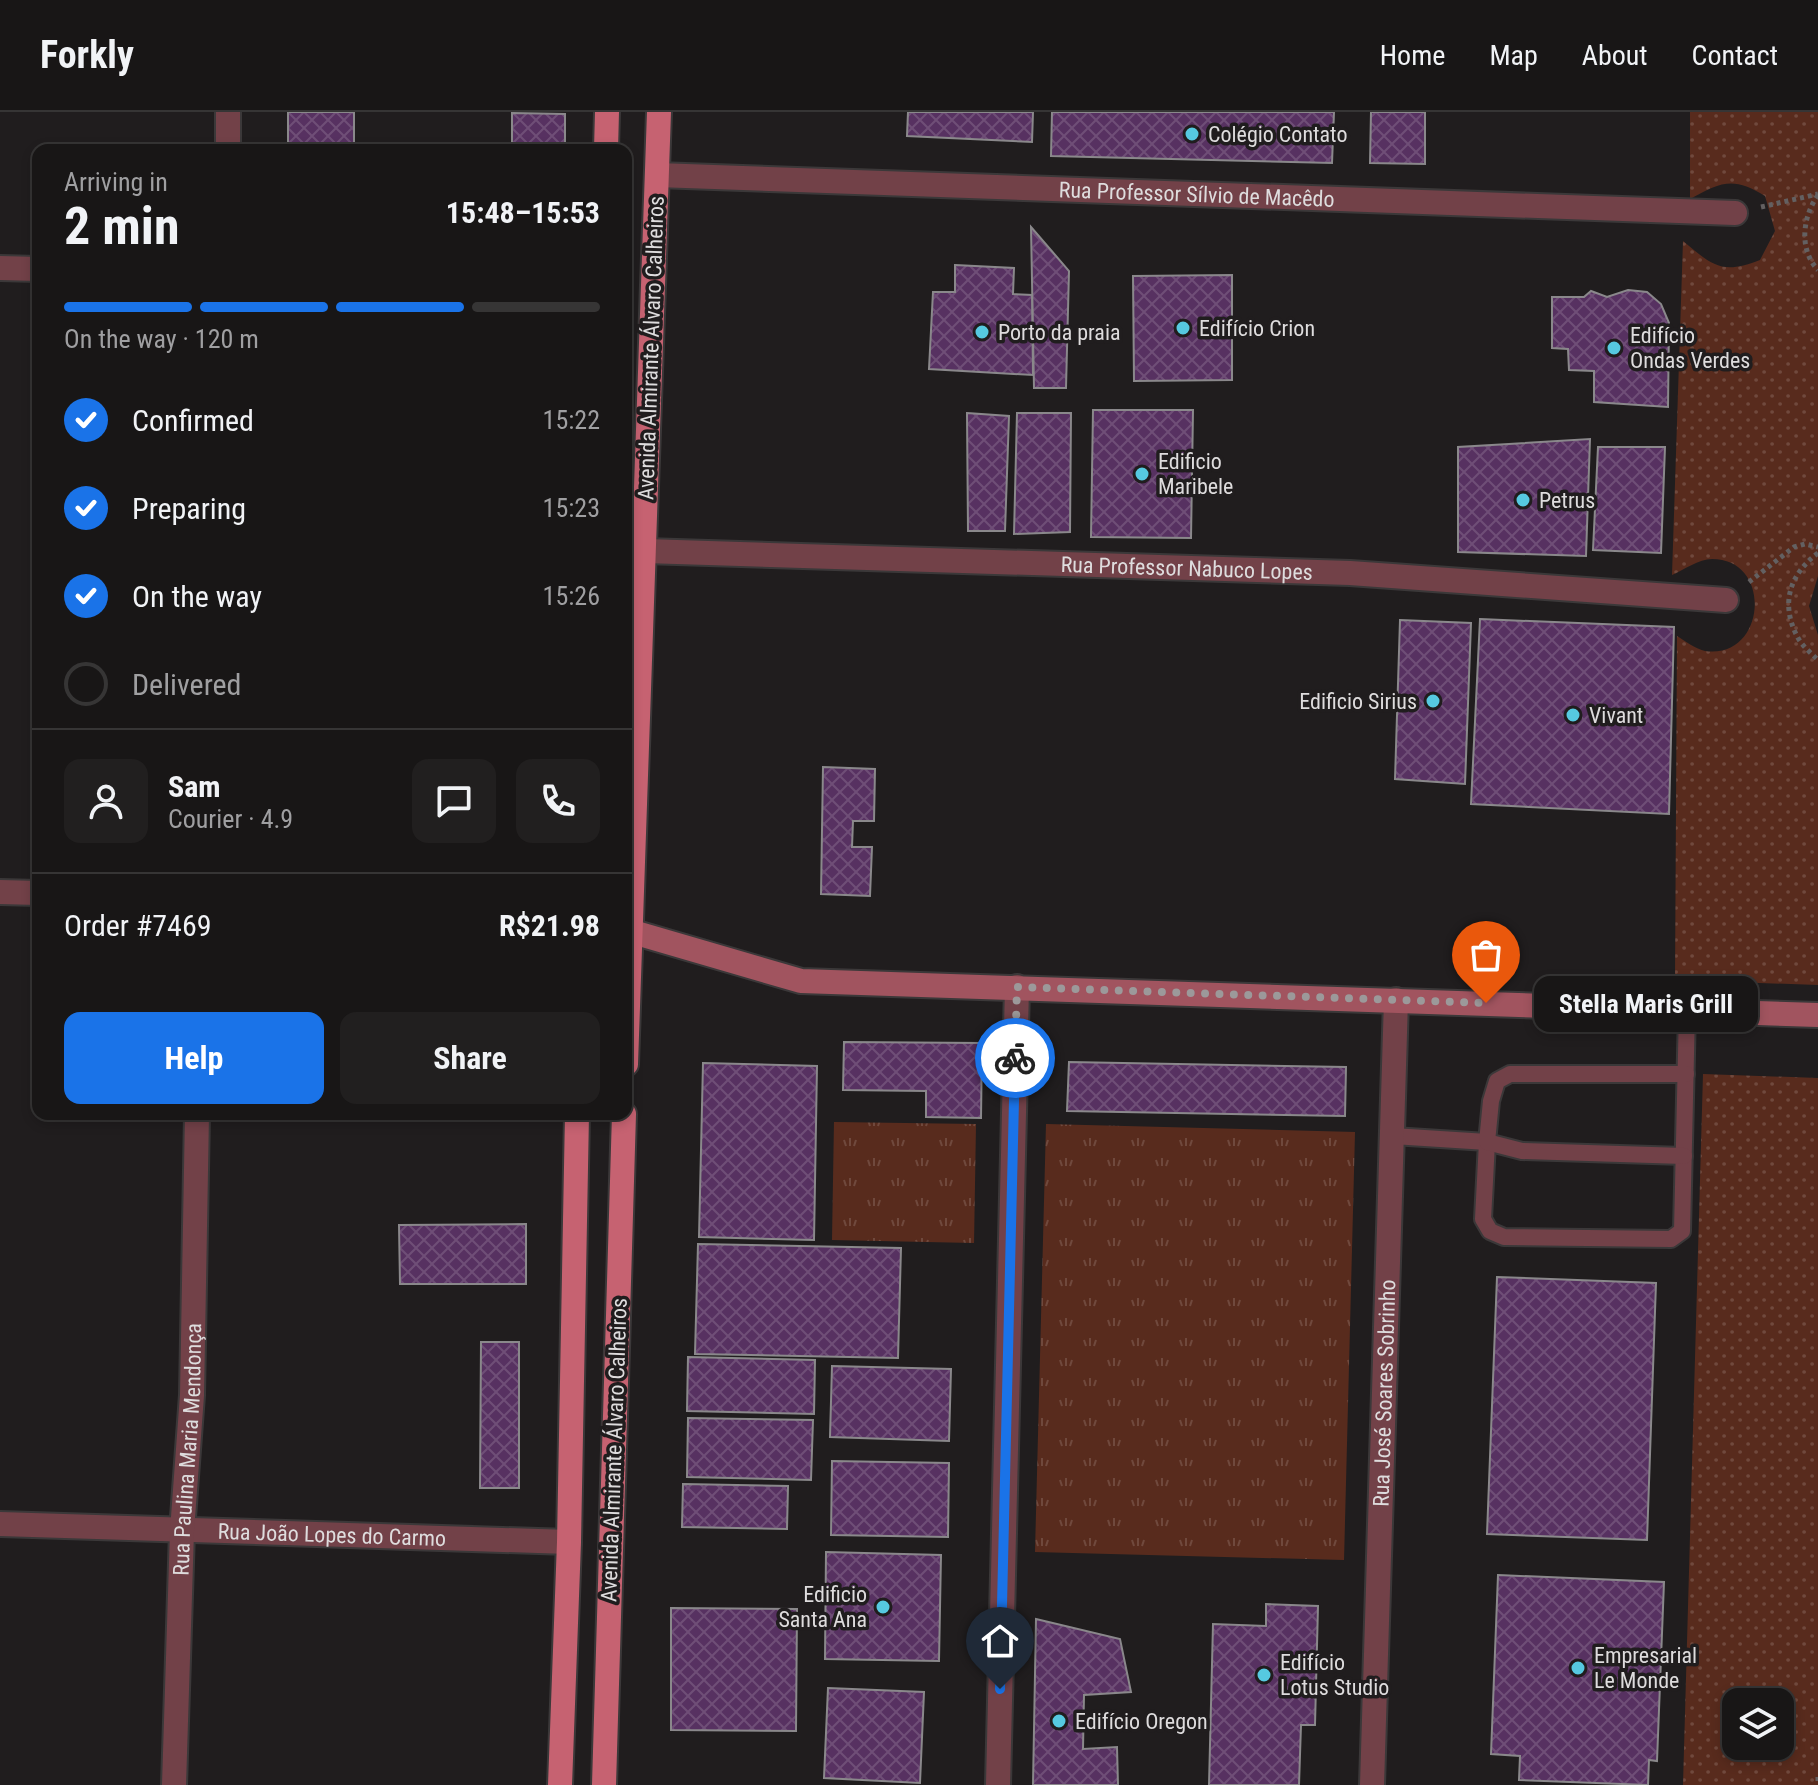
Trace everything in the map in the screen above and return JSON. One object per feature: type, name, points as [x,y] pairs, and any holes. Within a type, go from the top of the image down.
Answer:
[{"type":"main road","points":[[606,144],[607,112]]},
{"type":"main road","name":"Avenida Almirante Álvaro Calheiros","points":[[632,842],[659,112]]},
{"type":"main road","name":"Avenida Almirante Álvaro Calheiros","points":[[560,1785],[569,1542],[577,1120]]},
{"type":"main road","name":"Avenida Almirante Álvaro Calheiros","points":[[604,1785],[624,1120]]},
{"type":"street","points":[[228,112],[228,144]]},
{"type":"street","name":"Rua Professor Sílvio de Macêdo","points":[[657,175],[1735,213]]},
{"type":"street","points":[[0,268],[32,269]]},
{"type":"street","name":"Rua Professor Nabuco Lopes","points":[[645,551],[1350,573],[1726,600]]},
{"type":"street","points":[[0,892],[32,893]]},
{"type":"street","points":[[632,932],[801,981],[1818,1015]]},
{"type":"street","points":[[998,1785],[1017,987]]},
{"type":"street","name":"Rua José Soares Sobrinho","points":[[1372,1785],[1396,1000]]},
{"type":"street","name":"Rua Paulina Maria Mendonça","points":[[174,1785],[182,1531],[192,1395],[197,1120]]},
{"type":"street","name":"Rua João Lopes do Carmo","points":[[0,1524],[569,1542]]},
{"type":"lane","points":[[1686,1074],[1510,1074],[1497,1081],[1491,1101],[1483,1219],[1490,1231],[1504,1237],[1677,1237],[1682,1231],[1686,1074],[1687,1010]]},
{"type":"lane","points":[[1393,1136],[1487,1142],[1522,1151],[1684,1156]]},
{"type":"path","points":[[1735,213],[1818,194]]},
{"type":"path","points":[[1818,194],[1809,207],[1804,234],[1813,265],[1818,270]]},
{"type":"path","points":[[1726,600],[1794,547],[1805,544],[1818,550],[1793,578],[1788,607],[1797,637],[1818,660]]},
{"type":"green space","points":[[1690,112],[1818,112],[1818,576],[1809,606],[1818,635],[1818,985],[1675,980],[1677,636],[1705,651],[1725,650],[1741,640],[1750,626],[1755,608],[1753,590],[1746,575],[1732,563],[1707,559],[1672,575],[1683,241],[1718,266],[1736,267],[1760,260],[1775,231],[1765,196],[1744,186],[1719,185],[1690,199]]},
{"type":"green space","points":[[1703,1074],[1818,1078],[1818,1785],[1683,1785]]},
{"type":"green space","points":[[834,1122],[976,1124],[974,1243],[832,1240]]},
{"type":"green space","points":[[1046,1124],[1355,1132],[1344,1560],[1035,1552]]},
{"type":"building","points":[[288,112],[354,112],[354,144],[288,144]]},
{"type":"building","points":[[908,112],[1033,112],[1032,142],[907,136]]},
{"type":"building","name":"Colégio Contato","points":[[1052,112],[1334,112],[1332,163],[1051,156]]},
{"type":"building","points":[[1371,112],[1425,112],[1425,164],[1370,163]]},
{"type":"building","points":[[512,113],[565,114],[565,144],[512,144]]},
{"type":"building","points":[[1031,227],[1069,271],[1066,388],[1034,388]]},
{"type":"building","name":"Porto da praia","points":[[955,265],[1014,268],[1013,294],[1032,295],[1033,375],[929,369],[933,292],[955,292]]},
{"type":"building","name":"Edifício Crion","points":[[1232,275],[1232,380],[1134,381],[1133,276]]},
{"type":"building","name":"Edifício Ondas Verdes","points":[[1628,290],[1647,292],[1661,304],[1669,323],[1668,407],[1594,402],[1594,371],[1569,370],[1568,349],[1552,348],[1552,297],[1584,297],[1591,291],[1607,297]]},
{"type":"building","name":"Edificio Maribele","points":[[1093,410],[1193,410],[1191,538],[1091,537]]},
{"type":"building","points":[[967,413],[1009,416],[1005,531],[968,531]]},
{"type":"building","points":[[1017,413],[1071,413],[1070,532],[1014,534]]},
{"type":"building","name":"Petrus","points":[[1590,439],[1586,556],[1458,552],[1458,447]]},
{"type":"building","points":[[1598,447],[1665,447],[1661,553],[1593,550]]},
{"type":"building","name":"Vivant","points":[[1480,619],[1674,627],[1669,814],[1471,804]]},
{"type":"building","name":"Edificio Sirius","points":[[1400,620],[1471,623],[1465,784],[1395,779]]},
{"type":"building","points":[[823,767],[875,769],[874,821],[853,821],[852,847],[872,847],[870,896],[821,894]]},
{"type":"building","points":[[844,1042],[982,1043],[981,1118],[926,1117],[926,1091],[843,1090]]},
{"type":"building","points":[[1069,1062],[1346,1067],[1345,1116],[1067,1111]]},
{"type":"building","points":[[703,1063],[817,1066],[814,1240],[699,1237]]},
{"type":"building","points":[[526,1224],[526,1284],[400,1284],[399,1225]]},
{"type":"building","points":[[698,1244],[901,1248],[898,1358],[695,1354]]},
{"type":"building","points":[[1497,1277],[1656,1283],[1647,1540],[1487,1534]]},
{"type":"building","points":[[481,1342],[519,1342],[519,1488],[480,1488]]},
{"type":"building","points":[[688,1357],[815,1360],[814,1414],[687,1411]]},
{"type":"building","points":[[832,1366],[951,1369],[949,1441],[830,1437]]},
{"type":"building","points":[[688,1418],[813,1420],[811,1480],[687,1477]]},
{"type":"building","points":[[832,1461],[949,1463],[948,1537],[831,1535]]},
{"type":"building","points":[[683,1484],[788,1486],[787,1529],[682,1527]]},
{"type":"building","name":"Edificio Santa Ana","points":[[826,1552],[941,1555],[939,1661],[825,1659]]},
{"type":"building","name":"Empresarial Le Monde","points":[[1498,1575],[1664,1582],[1657,1761],[1649,1760],[1648,1785],[1519,1780],[1520,1756],[1491,1754]]},
{"type":"building","name":"Edifício Lotus Studio","points":[[1266,1604],[1318,1606],[1315,1725],[1301,1725],[1299,1785],[1209,1785],[1213,1624],[1266,1626]]},
{"type":"building","points":[[671,1608],[797,1609],[796,1731],[671,1730]]},
{"type":"building","name":"Edifício Oregon","points":[[1036,1619],[1120,1639],[1131,1692],[1084,1695],[1083,1749],[1117,1747],[1118,1785],[1033,1785]]},
{"type":"building","points":[[828,1688],[924,1692],[920,1783],[824,1778]]},
{"type":"way so far","points":[[1015,1058],[1017,987],[1486,1003]]},
{"type":"place","name":"Colégio Contato","points":[[1192,134]]},
{"type":"place","name":"Edifício Crion","points":[[1183,328]]},
{"type":"place","name":"Porto da praia","points":[[982,332]]},
{"type":"place","name":"Edifício Ondas Verdes","points":[[1614,348]]},
{"type":"place","name":"Edificio Maribele","points":[[1142,474]]},
{"type":"place","name":"Petrus","points":[[1523,500]]},
{"type":"place","name":"Edificio Sirius","points":[[1433,701]]},
{"type":"place","name":"Vivant","points":[[1573,715]]},
{"type":"place","name":"Stella Maris Grill","points":[[1486,1003]]},
{"type":"place","name":"Edificio Santa Ana","points":[[883,1607]]},
{"type":"place","name":"Empresarial Le Monde","points":[[1578,1668]]},
{"type":"place","name":"Edifício Lotus Studio","points":[[1264,1675]]},
{"type":"place","name":"Edifício Oregon","points":[[1059,1721]]},
{"type":"route","points":[[1000,1689],[1015,1058]]}]
